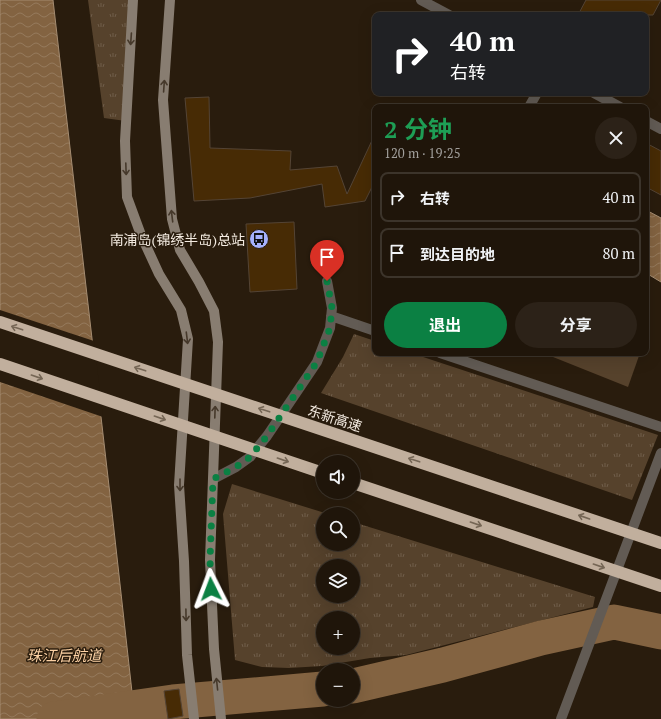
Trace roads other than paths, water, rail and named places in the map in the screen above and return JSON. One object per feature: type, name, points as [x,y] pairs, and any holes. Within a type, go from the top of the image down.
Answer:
[{"type":"highway","name":"东新高速","points":[[0,322],[661,543]]},
{"type":"highway","points":[[0,364],[316,471]]},
{"type":"highway","points":[[360,485],[661,586]]},
{"type":"street","points":[[134,0],[125,141],[127,196],[141,235],[156,268],[181,310],[188,339],[179,485],[184,561],[187,655],[194,719]]},
{"type":"street","points":[[170,0],[163,100],[172,219],[180,250],[214,311],[218,342],[210,560],[214,649],[221,719]]},
{"type":"street","points":[[421,0],[443,12]]},
{"type":"street","points":[[600,96],[614,104]]},
{"type":"street","points":[[649,123],[661,129]]},
{"type":"street","points":[[213,479],[236,467],[250,457],[267,436],[317,362],[330,328],[332,308],[327,281]]},
{"type":"street","points":[[331,316],[372,330]]},
{"type":"street","points":[[449,356],[661,428]]},
{"type":"street","points":[[561,719],[661,453]]},
{"type":"water","name":"珠江后航道","points":[[0,0],[53,0],[135,719],[0,719]]},
{"type":"water","points":[[649,212],[661,218],[661,282],[649,275]]},
{"type":"waterway","points":[[360,684],[443,665],[541,638],[614,622],[661,632]]},
{"type":"waterway","points":[[54,719],[173,702],[316,690]]},
{"type":"place","name":"南浦岛(锦绣半岛)总站","points":[[259,239]]}]
